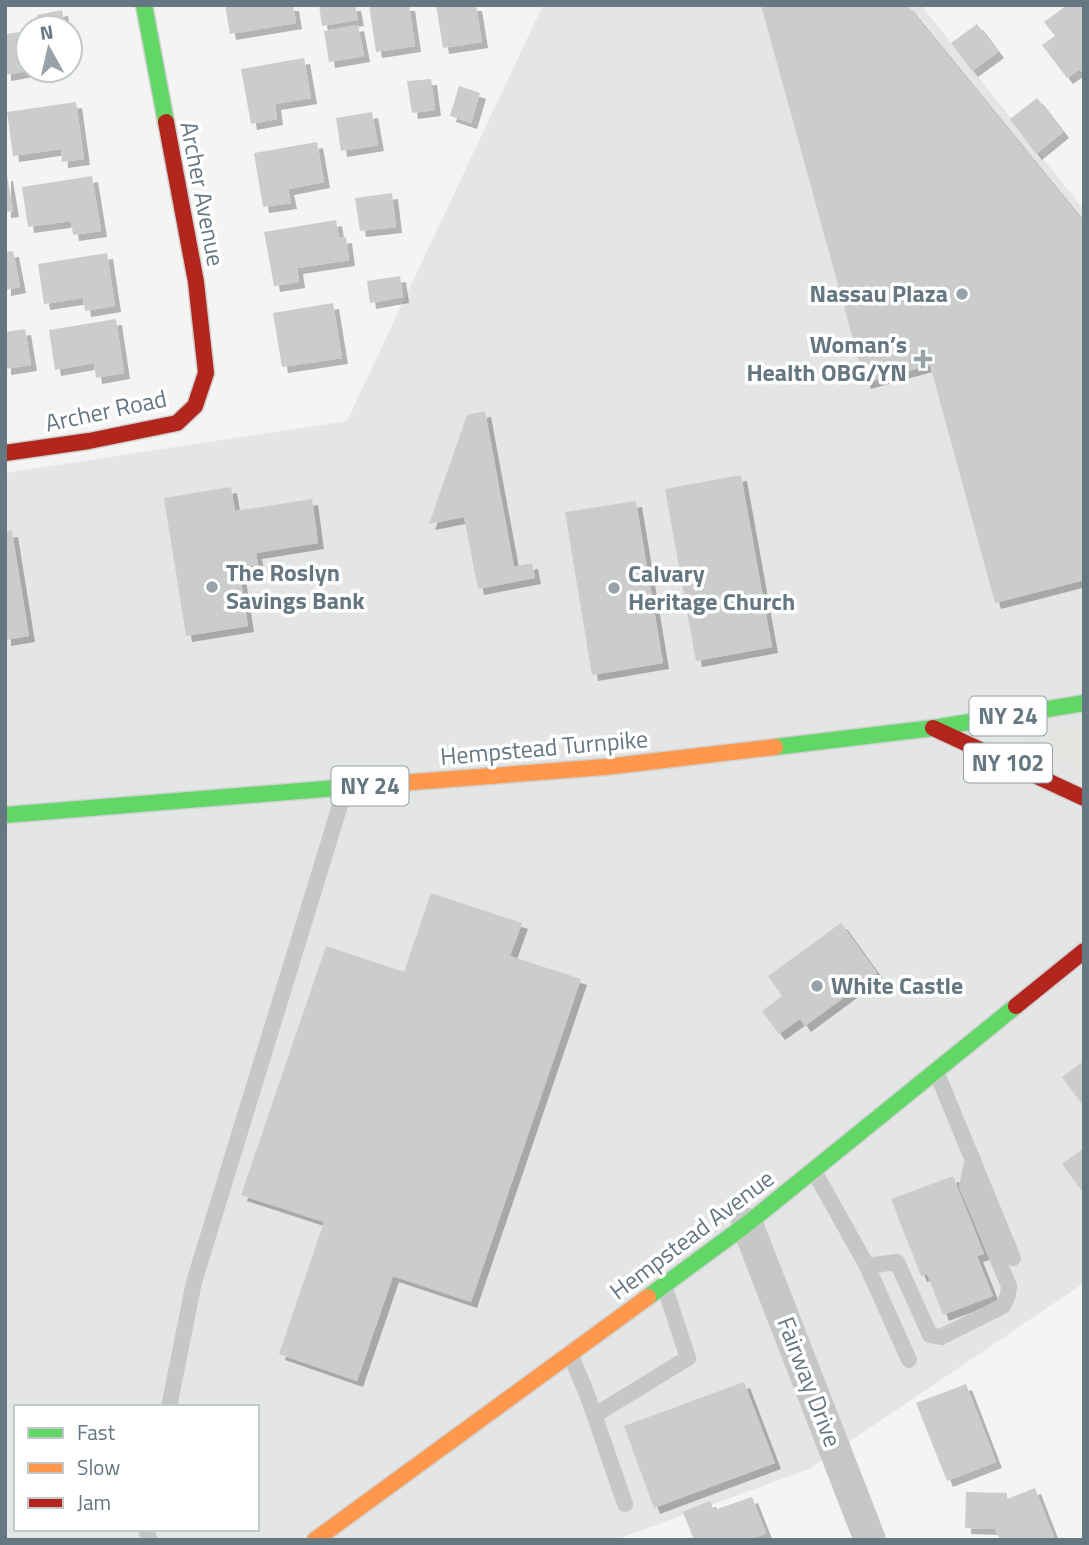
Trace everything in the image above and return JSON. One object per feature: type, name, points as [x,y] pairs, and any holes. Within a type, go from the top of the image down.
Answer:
[{"type":"main road","name":"Archer Avenue","points":[[144,5],[196,282],[206,373],[201,391]]},
{"type":"main road","name":"Archer Road","points":[[5,453],[89,441],[177,423],[195,406],[201,391]]},
{"type":"main road","name":"Hempstead Turnpike","points":[[5,815],[605,767],[933,728],[1084,703]]},
{"type":"main road","name":"NY 102","points":[[933,728],[1084,799]]},
{"type":"main road","name":"Hempstead Avenue","points":[[315,1540],[349,1529],[570,1354],[747,1224],[1084,951]]},
{"type":"street","name":"Fairway Drive","points":[[747,1224],[870,1540]]},
{"type":"lane","points":[[169,1405],[194,1282],[345,789]]},
{"type":"lane","points":[[936,1071],[1013,1258]]},
{"type":"lane","points":[[866,1266],[897,1262],[930,1335],[940,1337],[1003,1306],[1009,1286],[967,1186],[973,1159]]},
{"type":"lane","points":[[814,1171],[866,1266],[909,1360]]},
{"type":"lane","points":[[595,1415],[688,1358],[664,1285]]},
{"type":"lane","points":[[570,1354],[595,1415],[625,1504]]},
{"type":"shaded area","points":[[543,5],[921,5],[1084,210],[1084,1283],[809,1469],[615,1540],[5,1540],[5,473],[347,421]]},
{"type":"shaded area","points":[[1084,725],[1084,771],[1017,740]]},
{"type":"building","points":[[225,5],[293,5],[296,23],[230,34]]},
{"type":"building","points":[[319,5],[355,5],[358,20],[322,26]]},
{"type":"building","points":[[369,5],[409,5],[415,46],[376,52]]},
{"type":"building","points":[[436,5],[476,5],[482,42],[443,48]]},
{"type":"building","name":"Nassau Plaza","points":[[761,5],[907,5],[1084,222],[1084,580],[995,603],[930,365],[865,383]]},
{"type":"building","points":[[1067,5],[1084,5],[1084,70],[1082,72],[1080,69],[1067,78],[1042,45],[1055,36],[1044,22]]},
{"type":"building","points":[[62,10],[63,14],[42,14]]},
{"type":"building","points":[[977,24],[998,52],[972,71],[951,43]]},
{"type":"building","points":[[358,25],[364,56],[329,62],[324,31]]},
{"type":"building","points":[[14,33],[14,73],[5,75],[5,34]]},
{"type":"building","points":[[304,58],[311,98],[275,104],[277,119],[251,124],[241,69]]},
{"type":"building","points":[[431,79],[435,110],[412,113],[407,81]]},
{"type":"building","points":[[459,86],[480,93],[471,123],[450,116]]},
{"type":"building","points":[[1037,98],[1063,132],[1036,154],[1010,119]]},
{"type":"building","points":[[76,102],[84,159],[62,162],[61,149],[13,156],[7,112]]},
{"type":"building","points":[[372,112],[378,145],[341,151],[336,118]]},
{"type":"building","points":[[317,142],[324,182],[288,189],[291,203],[263,207],[254,153]]},
{"type":"building","points":[[5,175],[13,211],[5,212]]},
{"type":"building","points":[[92,176],[101,231],[73,235],[71,221],[28,227],[22,187]]},
{"type":"building","points":[[392,193],[396,227],[360,231],[355,198]]},
{"type":"building","points":[[336,220],[339,238],[346,237],[349,260],[297,268],[299,282],[274,286],[264,232]]},
{"type":"building","points":[[13,251],[20,287],[5,290],[5,252]]},
{"type":"building","points":[[107,253],[115,306],[85,311],[83,298],[44,304],[38,264]]},
{"type":"building","points":[[400,276],[403,297],[370,303],[367,281]]},
{"type":"building","points":[[333,303],[342,358],[282,367],[273,313]]},
{"type":"building","points":[[116,319],[124,373],[96,378],[94,363],[55,370],[49,330]]},
{"type":"building","points":[[25,329],[31,365],[5,369],[5,332]]},
{"type":"building","points":[[485,411],[514,567],[532,563],[535,578],[478,589],[464,517],[429,524],[467,415]]},
{"type":"building","points":[[741,475],[772,647],[696,661],[665,489]]},
{"type":"building","points":[[231,487],[235,511],[312,499],[318,543],[256,553],[258,565],[239,568],[248,626],[186,636],[164,498]]},
{"type":"building","name":"Calvary Heritage Church","points":[[636,501],[663,663],[592,675],[565,512]]},
{"type":"building","points":[[12,531],[29,636],[5,640],[5,532]]},
{"type":"building","points":[[431,893],[522,923],[510,956],[581,979],[471,1302],[393,1276],[357,1381],[279,1354],[324,1222],[241,1195],[326,946],[404,972]]},
{"type":"building","name":"White Castle","points":[[841,923],[877,973],[805,1026],[800,1019],[779,1034],[762,1011],[782,996],[768,976]]},
{"type":"building","points":[[1084,1061],[1084,1107],[1062,1077]]},
{"type":"building","points":[[1084,1148],[1084,1194],[1062,1164]]},
{"type":"building","points":[[953,1176],[984,1254],[977,1256],[993,1296],[943,1315],[927,1274],[921,1276],[891,1199]]},
{"type":"building","points":[[744,1382],[775,1463],[654,1508],[624,1426]]},
{"type":"building","points":[[966,1384],[996,1462],[947,1481],[916,1403]]},
{"type":"building","points":[[1035,1488],[1055,1540],[1000,1540],[995,1529],[965,1528],[966,1492],[1007,1493],[1007,1499]]},
{"type":"building","points":[[752,1497],[766,1533],[750,1540],[694,1540],[683,1512],[710,1501],[714,1510]]},
{"type":"traffic: fast","points":[[144,5],[166,122]]},
{"type":"traffic: fast","points":[[775,747],[933,728],[1084,703]]},
{"type":"traffic: fast","points":[[5,815],[349,787]]},
{"type":"traffic: fast","points":[[648,1297],[747,1224],[1016,1006]]},
{"type":"traffic: slow","points":[[349,787],[605,767],[775,747]]},
{"type":"traffic: slow","points":[[315,1540],[648,1297]]},
{"type":"traffic: jam","points":[[5,453],[89,441],[177,423],[195,406],[206,373],[196,282],[166,122]]},
{"type":"traffic: jam","points":[[933,728],[1084,798]]},
{"type":"traffic: jam","points":[[1016,1006],[1084,951]]},
{"type":"place","name":"Nassau Plaza","points":[[962,294]]},
{"type":"place","name":"Woman’s Health OBG/YN","points":[[923,359]]},
{"type":"place","name":"The Roslyn Savings Bank","points":[[212,587]]},
{"type":"place","name":"Calvary Heritage Church","points":[[614,588]]},
{"type":"place","name":"White Castle","points":[[817,986]]}]
